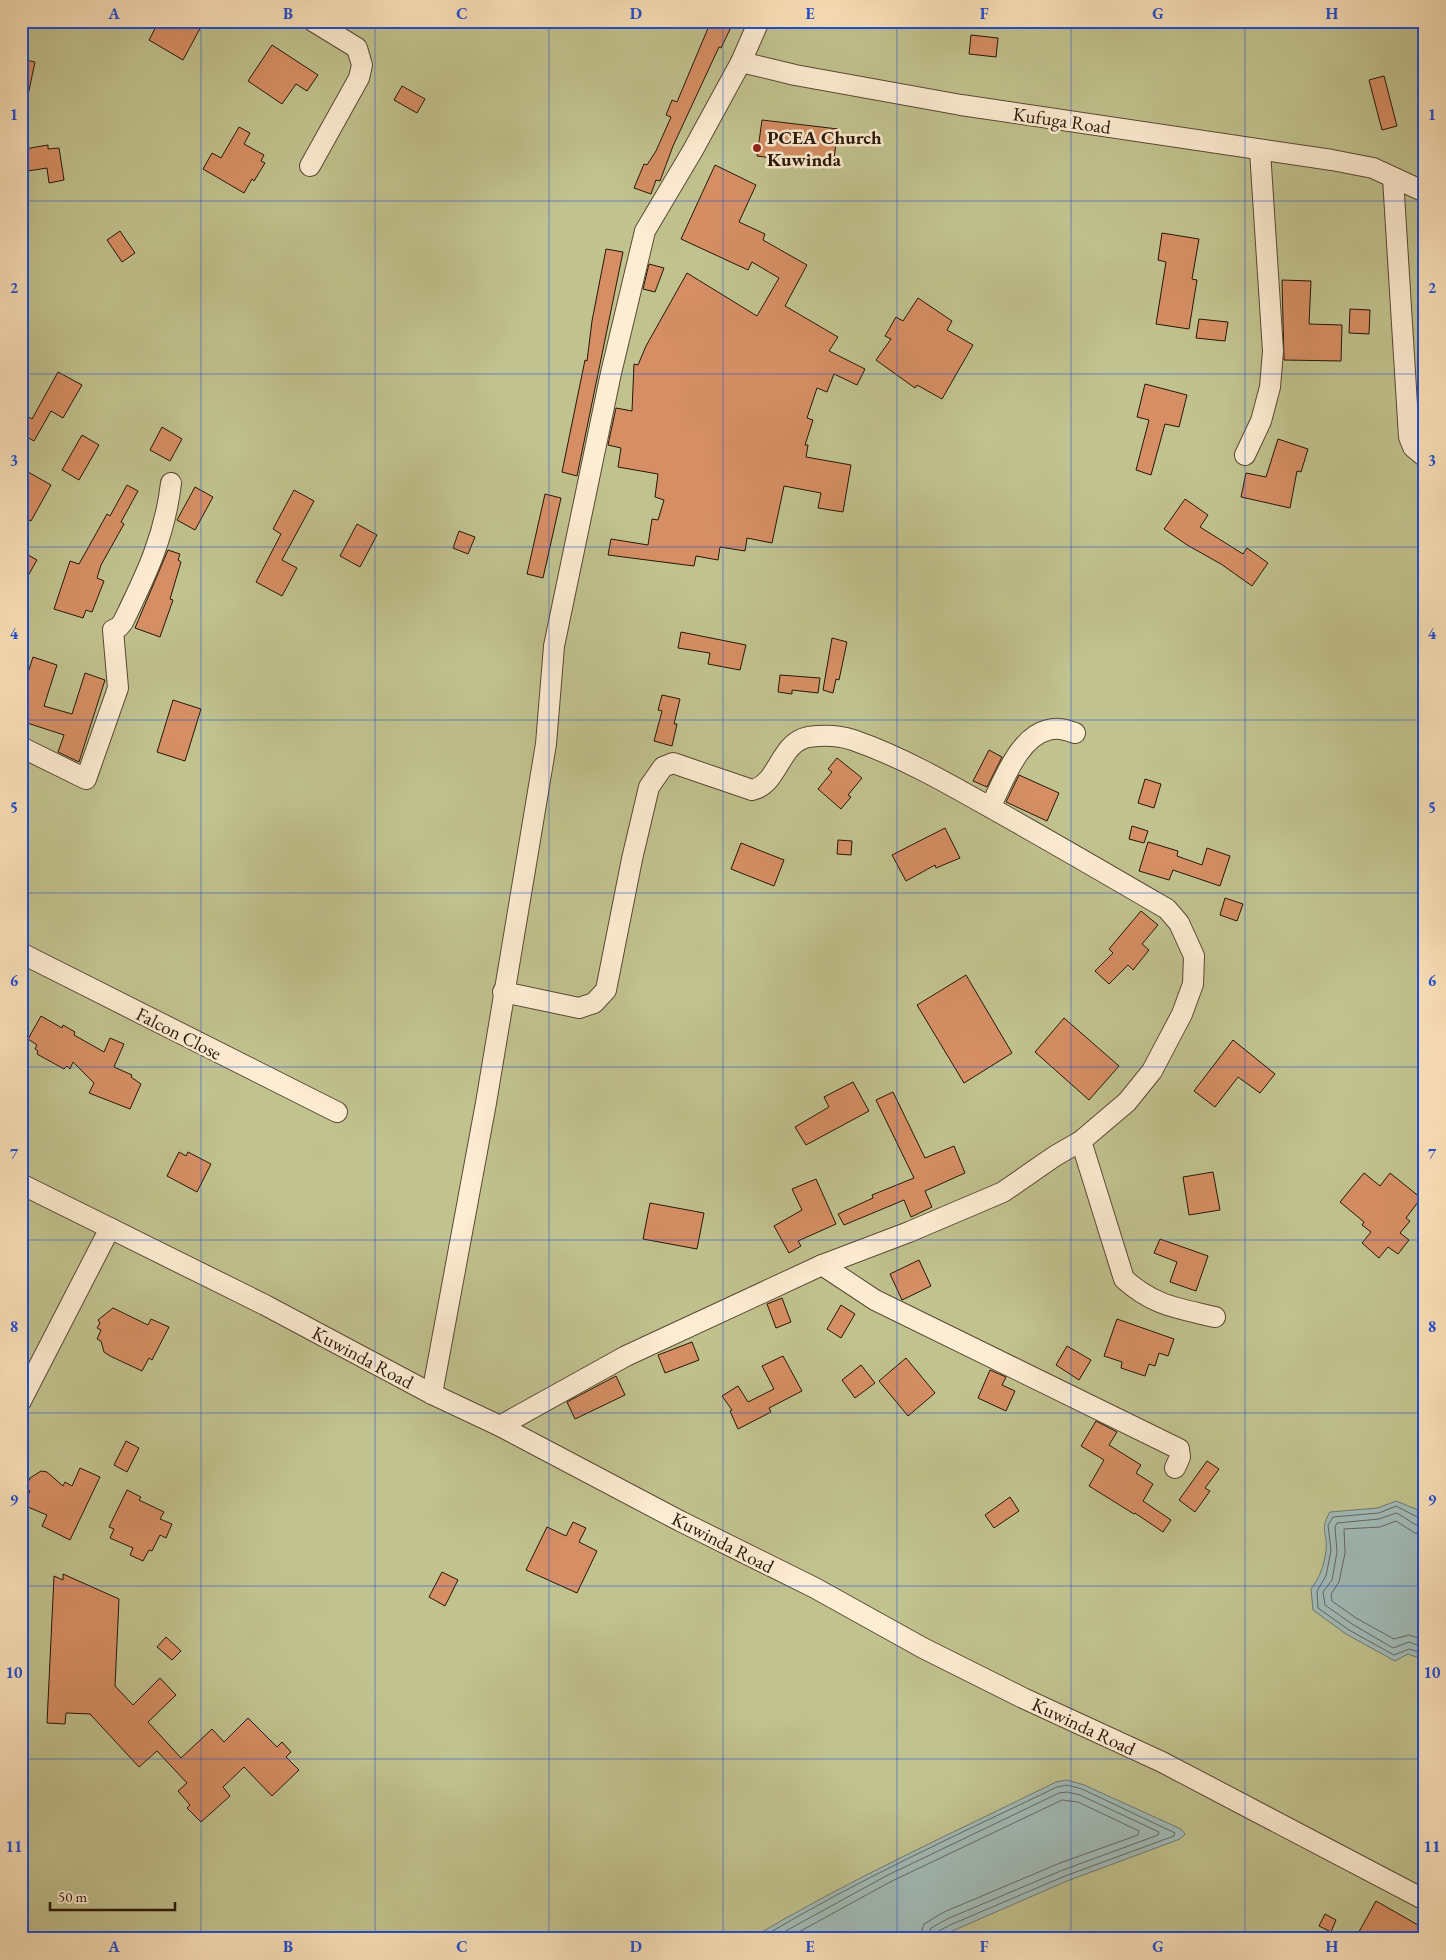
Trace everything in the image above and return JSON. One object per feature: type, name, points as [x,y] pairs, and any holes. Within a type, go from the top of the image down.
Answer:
[{"type":"street","points":[[310,166],[359,78],[362,64],[357,48],[313,21]]},
{"type":"street","points":[[432,1394],[486,1103],[503,992],[546,744],[554,646],[594,446],[645,231],[693,150],[741,62],[759,21]]},
{"type":"street","name":"Kufuga Road","points":[[741,62],[881,92],[1365,167],[1425,192]]},
{"type":"street","points":[[1244,455],[1261,421],[1270,387],[1273,351],[1260,151]]},
{"type":"street","points":[[1394,178],[1409,437],[1413,447],[1425,457]]},
{"type":"street","points":[[21,746],[86,779],[118,688],[113,630],[123,622],[154,556],[167,516],[171,483]]},
{"type":"street","points":[[990,807],[1024,745],[1046,730],[1059,728],[1075,733]]},
{"type":"street","points":[[500,1426],[626,1356],[822,1265],[909,1232],[1003,1192],[1081,1140],[1127,1102],[1152,1071],[1182,1014],[1192,984],[1194,956],[1179,923],[1166,909],[933,775],[851,739],[829,735],[805,738],[787,751],[767,783],[761,788],[752,790],[685,766],[673,763],[664,767],[649,787],[632,859],[606,990],[594,1003],[579,1008],[503,992]]},
{"type":"street","name":"Falcon Close","points":[[21,953],[337,1112]]},
{"type":"street","points":[[1081,1140],[1124,1279],[1140,1294],[1160,1304],[1214,1317]]},
{"type":"street","name":"Kuwinda Road","points":[[21,1184],[265,1305],[432,1394],[500,1426],[680,1521],[816,1588],[923,1648],[1022,1698],[1162,1762],[1425,1900]]},
{"type":"street","points":[[21,1401],[110,1228]]},
{"type":"street","points":[[822,1265],[875,1300],[1178,1449],[1180,1457],[1175,1468]]},
{"type":"green space","points":[[21,21],[1425,21],[1425,1939],[21,1939]]},
{"type":"water","points":[[1396,1501],[1416,1509],[1425,1518],[1425,1660],[1408,1654],[1395,1661],[1346,1634],[1313,1610],[1311,1589],[1319,1576],[1324,1562],[1326,1545],[1324,1528],[1330,1512],[1378,1508]]},
{"type":"water","points":[[1067,1780],[1084,1785],[1181,1829],[1185,1834],[1180,1839],[1067,1881],[934,1939],[750,1939],[787,1917],[901,1858],[1056,1782]]},
{"type":"building","points":[[159,21],[204,21],[183,60],[149,40]]},
{"type":"building","points":[[711,21],[734,21],[721,48],[719,47],[673,146],[660,181],[656,180],[651,194],[634,188],[644,164],[647,165],[656,151],[671,117],[666,115],[672,100],[677,102]]},
{"type":"building","points":[[971,35],[998,38],[996,57],[969,54]]},
{"type":"building","points":[[272,45],[318,75],[307,91],[296,84],[282,104],[248,81]]},
{"type":"building","points":[[21,59],[35,62],[27,100],[21,100]]},
{"type":"building","points":[[1384,76],[1397,126],[1382,130],[1369,80]]},
{"type":"building","points":[[402,86],[425,99],[417,113],[394,100]]},
{"type":"building","points":[[762,120],[838,129],[833,166],[757,156]]},
{"type":"building","points":[[239,127],[250,133],[244,144],[264,155],[261,161],[265,163],[244,193],[203,169],[212,153],[221,158]]},
{"type":"building","points":[[48,145],[48,149],[59,148],[64,180],[49,183],[47,168],[28,171],[25,149]]},
{"type":"building","points":[[715,165],[756,185],[739,222],[765,234],[763,240],[807,265],[785,306],[838,337],[829,351],[865,369],[857,385],[834,374],[827,392],[817,388],[807,418],[813,420],[805,445],[808,445],[806,457],[851,465],[843,512],[818,508],[821,493],[784,486],[772,543],[747,538],[745,551],[720,547],[718,560],[696,556],[694,566],[608,555],[611,539],[648,545],[652,519],[658,520],[664,500],[655,497],[658,474],[618,467],[621,448],[608,445],[616,408],[632,411],[634,364],[638,365],[646,346],[687,273],[757,316],[779,278],[752,262],[748,270],[681,239]]},
{"type":"building","points":[[120,231],[135,253],[122,262],[107,240]]},
{"type":"building","points":[[1162,233],[1199,239],[1192,279],[1197,280],[1189,329],[1156,324],[1166,262],[1158,260]]},
{"type":"building","points":[[606,249],[623,252],[577,476],[562,472],[585,360],[587,361],[592,321]]},
{"type":"building","points":[[649,264],[664,268],[655,292],[643,289]]},
{"type":"building","points":[[1282,280],[1311,281],[1309,324],[1342,325],[1341,361],[1284,360]]},
{"type":"building","points":[[918,298],[952,321],[947,330],[973,345],[942,399],[917,385],[915,388],[876,360],[891,339],[885,336],[896,317],[903,321]]},
{"type":"building","points":[[1350,309],[1370,310],[1369,334],[1349,333]]},
{"type":"building","points":[[1199,319],[1228,322],[1225,341],[1196,338]]},
{"type":"building","points":[[58,372],[82,385],[63,418],[51,411],[34,441],[21,434],[21,426],[27,416],[32,419]]},
{"type":"building","points":[[1145,384],[1187,395],[1179,427],[1165,424],[1151,475],[1136,470],[1149,420],[1137,417]]},
{"type":"building","points":[[162,427],[182,439],[170,461],[150,450]]},
{"type":"building","points":[[82,435],[99,445],[79,480],[62,470]]},
{"type":"building","points":[[1278,439],[1308,449],[1301,472],[1297,471],[1290,508],[1241,497],[1246,473],[1266,477]]},
{"type":"building","points":[[28,472],[51,485],[31,521],[21,516],[21,484]]},
{"type":"building","points":[[127,485],[138,491],[121,522],[124,524],[101,565],[97,578],[104,581],[92,612],[86,610],[83,618],[54,609],[70,561],[79,564],[107,514],[110,516]]},
{"type":"building","points":[[195,487],[213,497],[195,530],[177,520]]},
{"type":"building","points":[[294,490],[314,501],[282,560],[297,568],[282,596],[256,582],[281,534],[273,529]]},
{"type":"building","points":[[545,494],[561,498],[543,578],[527,574]]},
{"type":"building","points":[[1185,499],[1208,515],[1200,527],[1243,554],[1247,548],[1268,563],[1252,586],[1221,564],[1187,545],[1164,529]]},
{"type":"building","points":[[357,524],[377,535],[360,567],[340,556]]},
{"type":"building","points":[[459,531],[475,537],[468,554],[453,548]]},
{"type":"building","points":[[168,550],[180,554],[178,560],[181,562],[170,599],[173,600],[160,637],[135,628]]},
{"type":"building","points":[[21,551],[37,560],[21,588]]},
{"type":"building","points":[[681,632],[746,645],[740,670],[708,664],[710,653],[678,648]]},
{"type":"building","points":[[832,638],[847,642],[839,680],[836,679],[833,693],[823,690]]},
{"type":"building","points":[[33,657],[57,665],[44,706],[72,714],[85,673],[105,680],[79,762],[58,752],[64,735],[21,721],[21,695]]},
{"type":"building","points":[[780,675],[820,678],[818,693],[792,690],[792,694],[778,692]]},
{"type":"building","points":[[662,695],[680,699],[674,724],[677,724],[672,746],[654,741],[662,711],[658,710]]},
{"type":"building","points":[[173,700],[201,709],[185,761],[157,752]]},
{"type":"building","points":[[989,750],[1002,757],[987,787],[973,781]]},
{"type":"building","points":[[837,758],[862,778],[848,795],[851,797],[841,809],[818,789],[832,772],[828,769]]},
{"type":"building","points":[[1019,775],[1059,793],[1047,821],[1006,802]]},
{"type":"building","points":[[1145,779],[1161,784],[1154,808],[1138,803]]},
{"type":"building","points":[[1132,826],[1148,831],[1144,843],[1129,839]]},
{"type":"building","points":[[945,828],[960,858],[936,868],[935,865],[906,881],[892,855]]},
{"type":"building","points":[[838,840],[852,841],[851,855],[837,854]]},
{"type":"building","points":[[1148,842],[1178,851],[1177,856],[1202,865],[1207,848],[1230,856],[1220,886],[1173,870],[1169,880],[1139,871]]},
{"type":"building","points":[[741,843],[784,860],[774,886],[731,869]]},
{"type":"building","points":[[1225,898],[1243,904],[1237,921],[1220,915]]},
{"type":"building","points":[[1141,911],[1158,925],[1142,944],[1149,950],[1133,970],[1128,965],[1109,984],[1095,971],[1113,953],[1109,949]]},
{"type":"building","points":[[966,975],[1012,1053],[964,1083],[917,1005]]},
{"type":"building","points":[[41,1016],[62,1028],[63,1025],[75,1032],[74,1035],[104,1052],[110,1038],[124,1044],[114,1067],[132,1075],[131,1077],[141,1084],[130,1109],[89,1093],[94,1083],[73,1062],[70,1069],[67,1066],[64,1069],[37,1054],[38,1051],[35,1049],[37,1045],[28,1039]]},
{"type":"building","points":[[1064,1018],[1119,1066],[1089,1100],[1035,1052]]},
{"type":"building","points":[[1233,1040],[1275,1074],[1260,1093],[1238,1077],[1215,1107],[1194,1091]]},
{"type":"building","points":[[853,1082],[869,1111],[806,1145],[795,1127],[829,1107],[824,1097]]},
{"type":"building","points":[[893,1092],[925,1158],[954,1146],[965,1173],[925,1191],[932,1207],[911,1217],[904,1200],[844,1225],[838,1214],[873,1198],[872,1195],[914,1178],[876,1100]]},
{"type":"building","points":[[179,1152],[186,1156],[188,1152],[211,1164],[197,1192],[167,1176]]},
{"type":"building","points":[[1213,1172],[1220,1210],[1189,1215],[1183,1177]]},
{"type":"building","points":[[1364,1173],[1380,1186],[1390,1173],[1421,1198],[1406,1218],[1410,1221],[1400,1233],[1409,1240],[1398,1254],[1388,1247],[1379,1258],[1362,1243],[1371,1232],[1362,1225],[1364,1222],[1340,1202]]},
{"type":"building","points":[[816,1179],[836,1224],[798,1241],[801,1246],[789,1253],[774,1226],[802,1210],[792,1189]]},
{"type":"building","points":[[650,1203],[704,1213],[697,1249],[643,1239]]},
{"type":"building","points":[[1160,1239],[1208,1256],[1196,1291],[1170,1282],[1177,1262],[1154,1253]]},
{"type":"building","points":[[919,1260],[931,1286],[902,1300],[890,1274]]},
{"type":"building","points":[[782,1298],[791,1322],[776,1328],[767,1304]]},
{"type":"building","points":[[841,1305],[855,1314],[841,1338],[827,1329]]},
{"type":"building","points":[[113,1308],[148,1325],[151,1319],[169,1327],[152,1360],[149,1358],[142,1371],[104,1352],[101,1341],[97,1339],[101,1330],[97,1328],[100,1323],[98,1320]]},
{"type":"building","points":[[1117,1319],[1174,1339],[1168,1356],[1159,1353],[1155,1366],[1149,1364],[1145,1376],[1121,1368],[1122,1362],[1104,1356]]},
{"type":"building","points":[[692,1342],[699,1360],[665,1373],[658,1355]]},
{"type":"building","points":[[1067,1346],[1091,1360],[1079,1380],[1056,1365]]},
{"type":"building","points":[[783,1356],[802,1391],[769,1408],[771,1412],[738,1429],[730,1411],[732,1410],[722,1396],[738,1386],[748,1402],[774,1389],[762,1366]]},
{"type":"building","points":[[906,1358],[935,1393],[908,1416],[879,1381]]},
{"type":"building","points":[[861,1365],[875,1383],[855,1398],[842,1380]]},
{"type":"building","points":[[990,1370],[1006,1377],[1002,1385],[1015,1391],[1006,1411],[978,1398]]},
{"type":"building","points":[[616,1376],[625,1395],[575,1419],[567,1402]]},
{"type":"building","points":[[1096,1421],[1117,1432],[1109,1445],[1141,1465],[1136,1473],[1153,1484],[1143,1501],[1171,1520],[1163,1532],[1089,1486],[1104,1460],[1081,1446]]},
{"type":"building","points":[[126,1441],[139,1448],[127,1472],[114,1465]]},
{"type":"building","points":[[1207,1461],[1219,1469],[1205,1488],[1210,1491],[1195,1512],[1179,1500]]},
{"type":"building","points":[[80,1468],[100,1477],[70,1540],[42,1526],[47,1515],[23,1505],[30,1491],[25,1489],[30,1478],[41,1471],[47,1472],[63,1486],[65,1482],[72,1486]]},
{"type":"building","points":[[127,1490],[141,1497],[139,1500],[164,1512],[160,1519],[172,1524],[166,1538],[160,1535],[152,1551],[149,1550],[143,1561],[130,1555],[133,1548],[110,1538],[114,1529],[109,1527]]},
{"type":"building","points":[[1010,1497],[1019,1511],[994,1528],[985,1515]]},
{"type":"building","points":[[573,1522],[586,1528],[579,1542],[597,1551],[577,1593],[526,1570],[547,1527],[566,1536]]},
{"type":"building","points":[[442,1572],[458,1580],[445,1606],[429,1597]]},
{"type":"building","points":[[63,1574],[119,1599],[115,1686],[133,1705],[160,1678],[176,1695],[148,1722],[181,1758],[212,1729],[224,1742],[248,1718],[277,1747],[282,1742],[291,1752],[286,1757],[299,1770],[272,1796],[244,1767],[223,1787],[230,1796],[201,1822],[187,1808],[190,1805],[178,1791],[187,1783],[157,1751],[139,1767],[90,1714],[66,1713],[65,1724],[47,1723],[54,1576],[63,1580]]},
{"type":"building","points":[[166,1637],[181,1651],[172,1660],[157,1647]]},
{"type":"building","points":[[1376,1901],[1425,1929],[1425,1939],[1355,1939]]},
{"type":"building","points":[[1325,1914],[1336,1920],[1331,1932],[1319,1926]]},
{"type":"place","name":"PCEA Church Kuwinda","points":[[757,148]]}]
